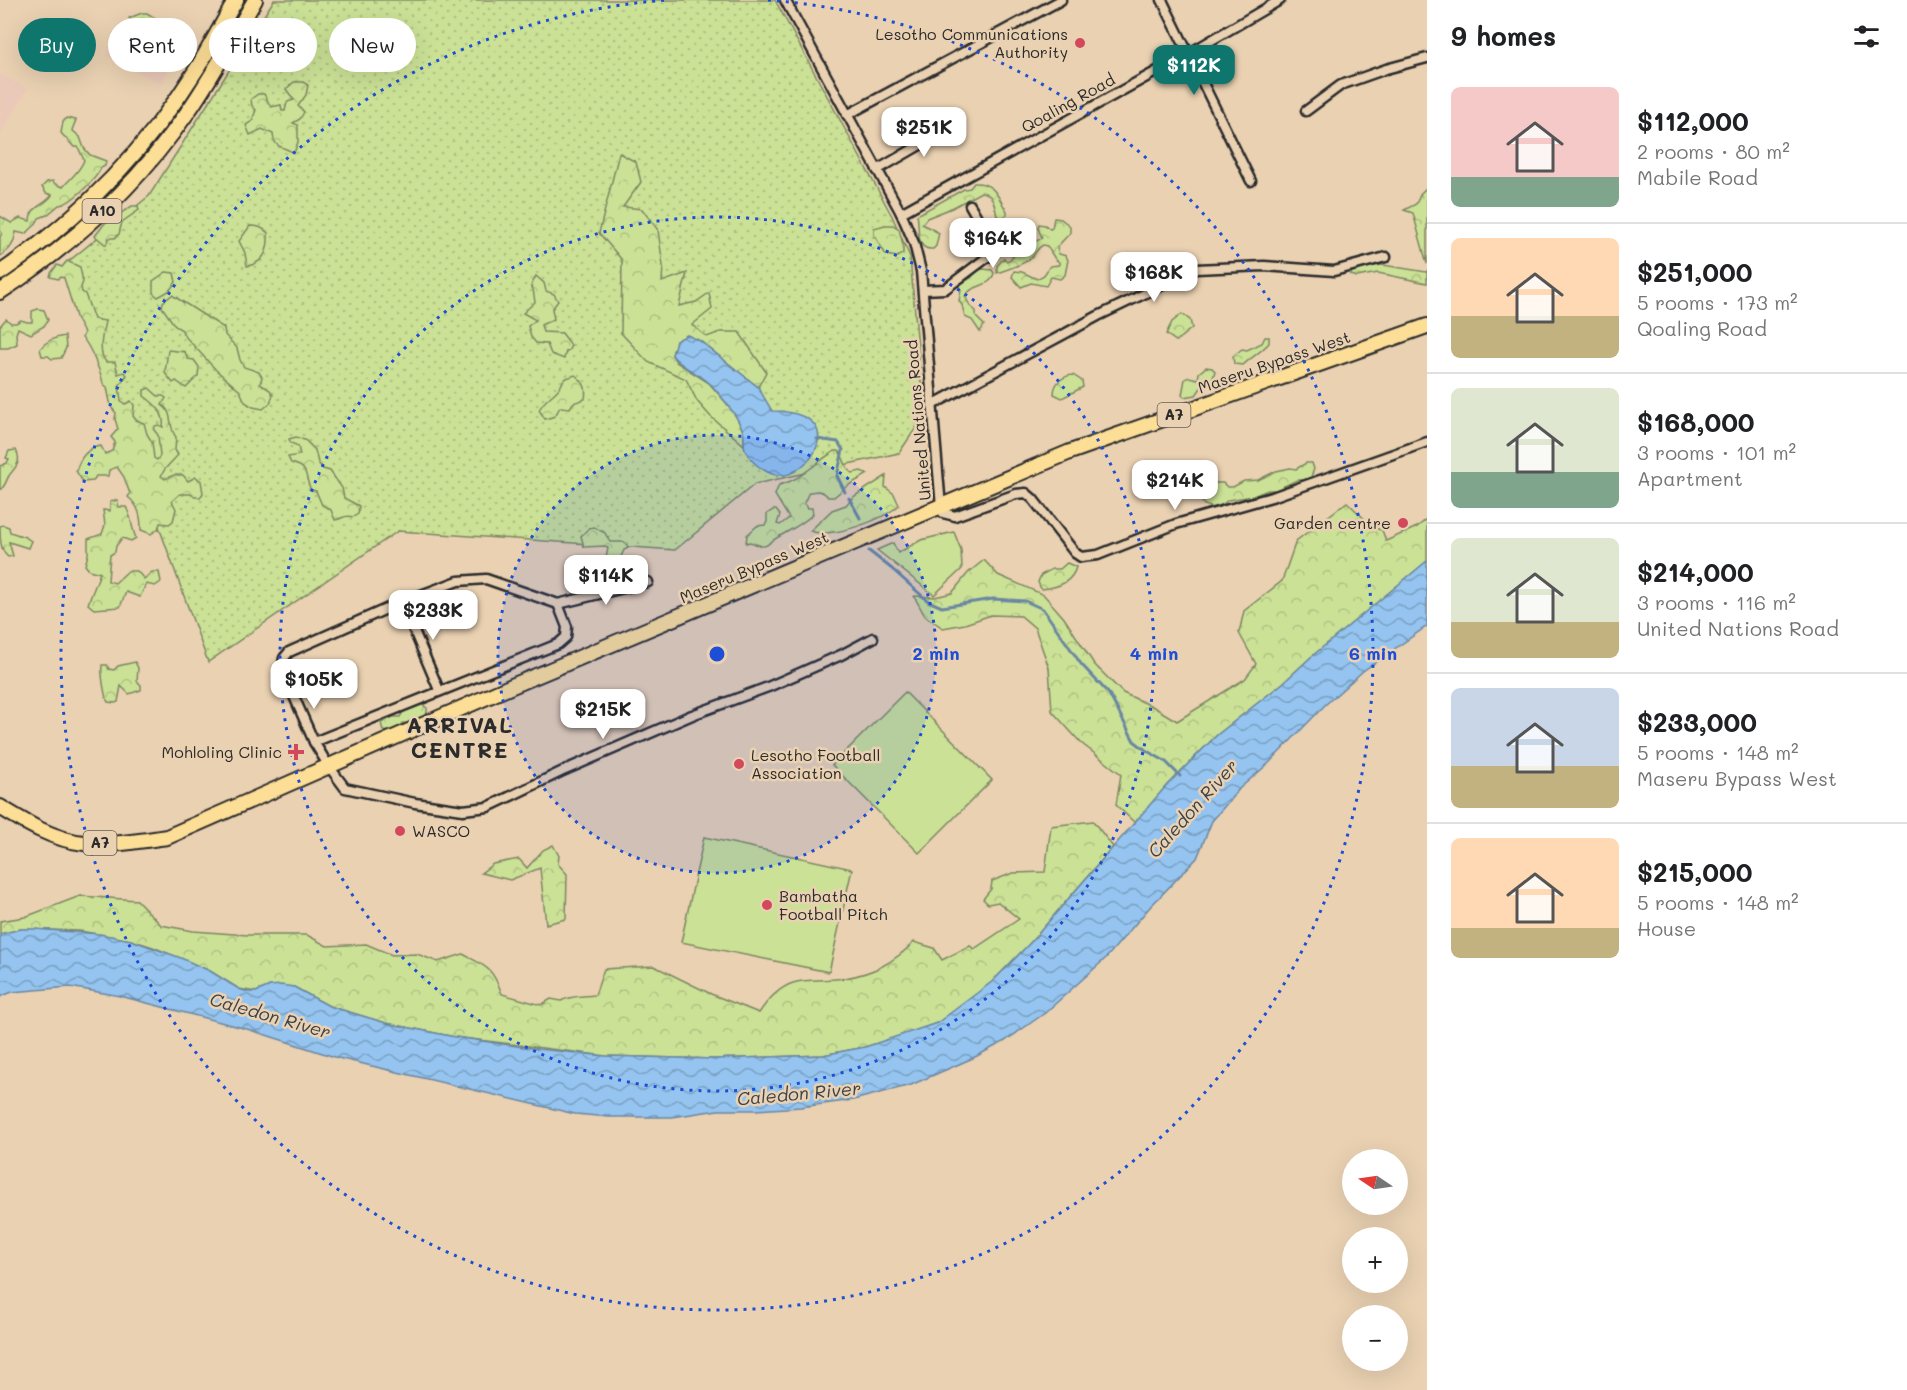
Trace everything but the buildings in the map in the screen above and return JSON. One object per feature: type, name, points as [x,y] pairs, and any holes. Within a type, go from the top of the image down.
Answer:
[{"type":"main road","name":"A10","points":[[0,273],[80,211],[134,154],[198,68],[236,0]]},
{"type":"main road","name":"A10","points":[[0,292],[27,275],[70,241],[149,163],[187,113],[255,0]]},
{"type":"main road","name":"Maseru Bypass West","points":[[0,807],[51,834],[84,843],[128,842],[167,837],[522,681],[1070,452],[1427,326]]},
{"type":"street","name":"United Nations Road","points":[[785,0],[901,213],[914,243],[921,270],[943,513],[955,516],[1016,494],[1026,493],[1075,553],[1081,557],[1098,555],[1176,525],[1275,496],[1427,442]]},
{"type":"street","points":[[847,115],[1061,0]]},
{"type":"street","points":[[1162,0],[1251,181]]},
{"type":"street","name":"Qoaling Road","points":[[901,213],[1188,54],[1280,0]]},
{"type":"street","points":[[1306,111],[1341,85],[1427,58]]},
{"type":"street","points":[[877,170],[958,123]]},
{"type":"street","points":[[923,291],[945,288],[993,251],[993,245],[970,205]]},
{"type":"street","points":[[932,405],[1098,316],[1196,269],[1264,266],[1334,271],[1386,257]]},
{"type":"street","points":[[648,582],[558,604],[486,579],[458,581],[402,602],[289,652],[284,658],[282,669],[314,742],[345,788],[415,803],[463,810],[488,807],[565,770],[692,715],[768,687],[831,660],[873,638]]},
{"type":"street","points":[[402,602],[440,690]]},
{"type":"street","points":[[314,742],[558,644],[566,637],[567,627],[558,604]]},
{"type":"shaded area","points":[[137,72],[167,72],[161,84]]},
{"type":"shaded area","points":[[0,74],[28,89],[0,134]]},
{"type":"green space","points":[[274,0],[775,0],[892,216],[910,257],[924,416],[899,453],[755,484],[675,550],[398,531],[208,662],[64,265],[149,196],[228,72],[317,72],[317,18],[263,18]]},
{"type":"green space","points":[[147,13],[155,18],[129,18]]},
{"type":"green space","points":[[294,82],[303,82],[308,85],[306,95],[298,106],[304,112],[300,119],[293,123],[298,125],[298,142],[294,153],[277,145],[273,134],[262,129],[250,135],[246,125],[254,120],[256,110],[252,106],[251,99],[258,94],[264,94],[271,107],[281,105],[282,111],[285,111],[287,102],[294,100],[286,89]]},
{"type":"green space","points":[[66,118],[76,120],[72,130],[80,137],[84,148],[90,155],[106,161],[105,166],[70,201],[39,218],[25,234],[16,232],[11,246],[0,256],[2,233],[0,216],[11,223],[20,218],[30,221],[32,212],[52,195],[46,193],[42,187],[47,182],[53,181],[63,187],[84,160],[78,147],[74,147],[61,133]]},
{"type":"green space","points":[[619,153],[636,162],[641,182],[623,207],[642,209],[658,230],[663,266],[662,282],[687,273],[679,306],[696,302],[709,293],[712,309],[692,325],[707,337],[720,332],[739,332],[766,372],[758,387],[700,341],[687,335],[676,341],[672,355],[676,362],[709,383],[734,412],[744,433],[744,445],[710,416],[697,401],[686,379],[648,362],[621,333],[622,260],[599,233]]},
{"type":"green space","points":[[974,183],[981,183],[991,188],[1007,211],[1007,215],[1002,218],[997,216],[991,197],[981,192],[952,208],[927,218],[922,224],[939,233],[933,249],[923,246],[920,242],[917,215],[964,189],[970,188]]},
{"type":"green space","points":[[1427,187],[1427,264],[1413,213],[1404,210],[1416,204]]},
{"type":"green space","points":[[132,206],[138,206],[139,210],[122,222],[119,234],[115,238],[109,238],[106,245],[95,236],[105,223]]},
{"type":"green space","points":[[1054,218],[1061,219],[1070,226],[1070,233],[1057,247],[1059,254],[1066,256],[1068,260],[1065,275],[1060,279],[1051,277],[1046,286],[1031,283],[1021,287],[1012,277],[1014,271],[1037,279],[1044,275],[1050,266],[1059,265],[1047,246],[1043,245],[1027,261],[997,273],[997,266],[1004,258],[1007,261],[1012,258],[1019,246],[1042,238],[1038,228],[1039,224],[1050,229]]},
{"type":"green space","points":[[893,225],[899,229],[903,253],[897,257],[886,255],[874,235],[874,228]]},
{"type":"green space","points":[[250,226],[264,229],[268,233],[268,239],[267,250],[262,258],[247,266],[245,253],[239,241]]},
{"type":"green space","points":[[67,261],[80,267],[82,292],[85,294],[94,319],[105,321],[101,342],[103,358],[106,362],[115,362],[118,374],[124,372],[127,375],[119,386],[121,401],[125,404],[131,401],[134,405],[133,416],[144,423],[152,442],[154,458],[157,460],[160,456],[158,435],[154,430],[155,426],[163,427],[163,422],[161,413],[144,396],[144,390],[149,388],[158,396],[166,398],[162,405],[170,416],[176,437],[175,450],[178,455],[161,476],[165,479],[174,475],[183,475],[188,481],[196,477],[201,481],[203,493],[200,498],[190,494],[180,494],[172,501],[176,509],[173,521],[169,524],[160,523],[158,529],[151,534],[141,530],[139,512],[128,497],[130,494],[124,477],[117,467],[109,470],[108,476],[96,476],[93,481],[83,482],[76,471],[82,458],[92,448],[101,446],[105,454],[112,451],[115,442],[111,437],[118,429],[116,413],[111,407],[107,387],[103,384],[95,360],[82,338],[84,333],[77,320],[64,278],[50,277],[57,265],[62,267]]},
{"type":"green space","points":[[1383,265],[1427,271],[1427,283],[1378,273],[1357,277],[1351,275],[1352,270],[1361,267]]},
{"type":"green space","points":[[978,270],[992,270],[994,273],[991,280],[971,290],[965,296],[970,306],[976,311],[976,317],[984,325],[980,332],[972,320],[965,317],[959,301],[961,290],[958,285],[971,278]]},
{"type":"green space","points":[[166,272],[174,273],[176,282],[169,291],[158,297],[153,293],[153,281]]},
{"type":"green space","points":[[536,276],[544,283],[546,291],[554,294],[558,301],[552,309],[554,319],[541,325],[543,332],[562,333],[571,345],[564,359],[551,354],[547,344],[536,343],[531,337],[528,326],[536,320],[523,313],[535,302],[531,286]]},
{"type":"green space","points":[[172,295],[224,328],[225,335],[237,348],[244,367],[259,372],[262,377],[260,384],[270,390],[273,395],[270,403],[263,409],[245,402],[240,391],[216,370],[183,334],[182,330],[175,326],[162,307],[163,302]]},
{"type":"green space","points":[[44,310],[48,320],[44,326],[31,334],[18,328],[17,344],[8,348],[0,348],[0,326],[6,319],[11,323],[21,320],[32,322],[32,311]]},
{"type":"green space","points":[[1182,314],[1190,320],[1192,328],[1176,341],[1166,334],[1172,322]]},
{"type":"green space","points":[[65,336],[66,348],[61,358],[52,359],[42,356],[40,349],[45,344],[54,338]]},
{"type":"green space","points":[[1265,337],[1269,337],[1269,343],[1263,349],[1243,365],[1234,364],[1233,356],[1242,349],[1247,350],[1262,343]]},
{"type":"green space","points":[[168,350],[185,352],[188,359],[194,360],[199,367],[198,376],[186,388],[176,381],[173,383],[165,373]]},
{"type":"green space","points":[[1206,367],[1215,371],[1213,378],[1205,382],[1196,395],[1184,397],[1182,395],[1185,379],[1189,377],[1198,379],[1199,373]]},
{"type":"green space","points":[[575,375],[584,385],[585,399],[573,403],[570,408],[560,407],[555,416],[545,419],[539,410],[542,405],[559,388],[564,379]]},
{"type":"green space","points":[[1073,375],[1082,381],[1083,387],[1062,398],[1054,394],[1059,381]]},
{"type":"green space","points":[[296,437],[305,440],[315,450],[318,463],[323,469],[330,471],[342,488],[344,498],[359,506],[358,514],[335,520],[331,510],[322,505],[316,491],[311,490],[304,470],[291,463],[288,457],[300,455],[298,446],[291,443],[289,439]]},
{"type":"green space","points":[[16,450],[17,465],[0,490],[0,466],[7,463],[9,459],[6,458],[9,451]]},
{"type":"green space","points":[[835,451],[839,451],[852,473],[861,471],[868,474],[847,486],[834,497],[828,497],[820,491],[809,492],[804,503],[808,508],[812,508],[813,514],[766,546],[746,543],[747,535],[757,526],[765,525],[767,514],[773,510],[780,515],[777,524],[780,525],[789,518],[775,495],[779,485],[802,475]]},
{"type":"green space","points":[[1306,463],[1312,463],[1314,469],[1311,477],[1297,480],[1276,490],[1228,500],[1217,509],[1204,505],[1196,489],[1199,481],[1223,483],[1227,487],[1233,487],[1244,481],[1258,480],[1276,471],[1296,469]]},
{"type":"green space","points":[[886,476],[885,487],[894,494],[899,505],[891,511],[857,527],[831,532],[810,531],[832,510],[846,505],[853,497]]},
{"type":"green space","points":[[117,500],[119,507],[126,507],[128,511],[136,538],[131,541],[122,538],[115,552],[110,555],[108,581],[115,583],[128,571],[137,571],[144,579],[152,572],[159,572],[161,582],[155,586],[146,584],[140,597],[126,592],[120,607],[94,609],[88,604],[100,573],[89,570],[85,565],[88,555],[88,539],[102,534],[105,525],[103,510],[110,511],[110,502]]},
{"type":"green space","points":[[1347,502],[1374,528],[1382,530],[1386,541],[1417,527],[1427,519],[1427,561],[1283,683],[1217,735],[1167,785],[1135,823],[1116,805],[1121,774],[1081,743],[1052,711],[1049,668],[1035,628],[1021,616],[991,615],[965,624],[943,628],[925,616],[914,596],[935,597],[952,593],[968,573],[984,560],[998,575],[1044,595],[1064,618],[1094,664],[1123,693],[1152,706],[1177,721],[1245,679],[1256,664],[1239,633],[1244,611],[1282,581],[1296,541]]},
{"type":"green space","points":[[0,526],[9,527],[10,532],[31,541],[28,548],[9,542],[13,556],[8,557],[1,543]]},
{"type":"green space","points":[[594,527],[605,533],[610,542],[624,542],[627,545],[628,548],[624,550],[620,559],[609,561],[606,558],[608,548],[605,546],[584,547],[581,536],[589,528]]},
{"type":"green space","points":[[954,532],[961,550],[962,569],[934,595],[877,550],[893,543],[898,553],[921,540]]},
{"type":"green space","points":[[1067,563],[1076,567],[1067,581],[1057,586],[1041,589],[1038,582],[1041,575],[1052,569],[1060,569]]},
{"type":"green space","points":[[135,662],[138,668],[137,681],[141,685],[141,690],[129,694],[121,686],[118,702],[108,702],[103,684],[102,665],[107,665],[109,669],[114,670],[118,666]]},
{"type":"green space","points":[[905,692],[992,780],[919,853],[832,765]]},
{"type":"green space","points":[[412,704],[423,705],[427,708],[427,713],[419,724],[403,723],[399,730],[383,731],[381,723],[393,717],[400,717],[406,707]]},
{"type":"green space","points":[[1093,821],[1113,847],[1031,942],[993,981],[964,1005],[937,1023],[865,1047],[823,1055],[714,1059],[606,1056],[455,1037],[386,1023],[329,1006],[294,987],[270,986],[256,992],[239,989],[210,971],[131,940],[80,931],[21,929],[0,934],[0,921],[25,917],[80,896],[137,900],[161,925],[193,931],[248,935],[307,935],[327,946],[366,944],[392,955],[417,954],[438,962],[463,954],[492,973],[502,994],[541,1005],[551,999],[561,1001],[573,997],[595,995],[604,969],[654,966],[711,994],[759,1013],[773,995],[788,985],[799,981],[839,979],[865,973],[891,961],[914,942],[934,948],[942,960],[970,946],[974,949],[1019,919],[998,902],[988,904],[983,899],[991,889],[992,881],[1013,873],[1045,872],[1051,826]]},
{"type":"green space","name":"Bambatha Football Pitch","points":[[704,837],[852,869],[829,972],[681,942]]},
{"type":"green space","points":[[553,845],[559,856],[558,864],[567,874],[566,919],[546,924],[540,868],[510,880],[481,873],[493,864],[519,859],[527,868],[543,850]]},
{"type":"water","points":[[687,335],[700,341],[758,387],[772,411],[796,414],[815,426],[818,442],[808,461],[797,470],[782,475],[766,472],[754,462],[745,449],[744,433],[727,403],[708,382],[672,355],[676,341]]},
{"type":"water","name":"Caledon River","points":[[1427,561],[1427,626],[1363,671],[1325,705],[1269,763],[1240,788],[1212,821],[1197,858],[1149,908],[1106,958],[1045,1013],[1005,1041],[973,1058],[911,1085],[853,1100],[801,1107],[718,1110],[672,1117],[609,1117],[575,1114],[338,1058],[247,1029],[120,996],[70,987],[12,992],[0,997],[0,934],[21,929],[35,929],[100,934],[131,940],[181,958],[248,992],[256,992],[270,986],[294,987],[329,1006],[386,1023],[455,1037],[538,1049],[606,1056],[714,1059],[823,1055],[865,1047],[937,1023],[993,981],[1031,942],[1167,785],[1217,735],[1283,683]]},
{"type":"waterway","points":[[817,439],[838,442],[843,450],[837,476],[845,492]]},
{"type":"waterway","points":[[849,498],[860,518]]},
{"type":"waterway","points":[[869,551],[928,601],[942,607],[993,599],[1025,601],[1043,609],[1081,664],[1109,694],[1134,741],[1165,761],[1180,776]]},
{"type":"place","name":"Lesotho Communications Authority","points":[[1080,43]]},
{"type":"place","name":"Garden centre","points":[[1403,523]]},
{"type":"place","name":"Mohloling Clinic","points":[[296,752]]},
{"type":"place","name":"Lesotho Football Association","points":[[739,764]]},
{"type":"place","name":"WASCO","points":[[400,831]]},
{"type":"place","name":"Bambatha Football Pitch","points":[[767,905]]},
{"type":"district","name":"ARRIVAL CENTRE","points":[[460,738]]}]
